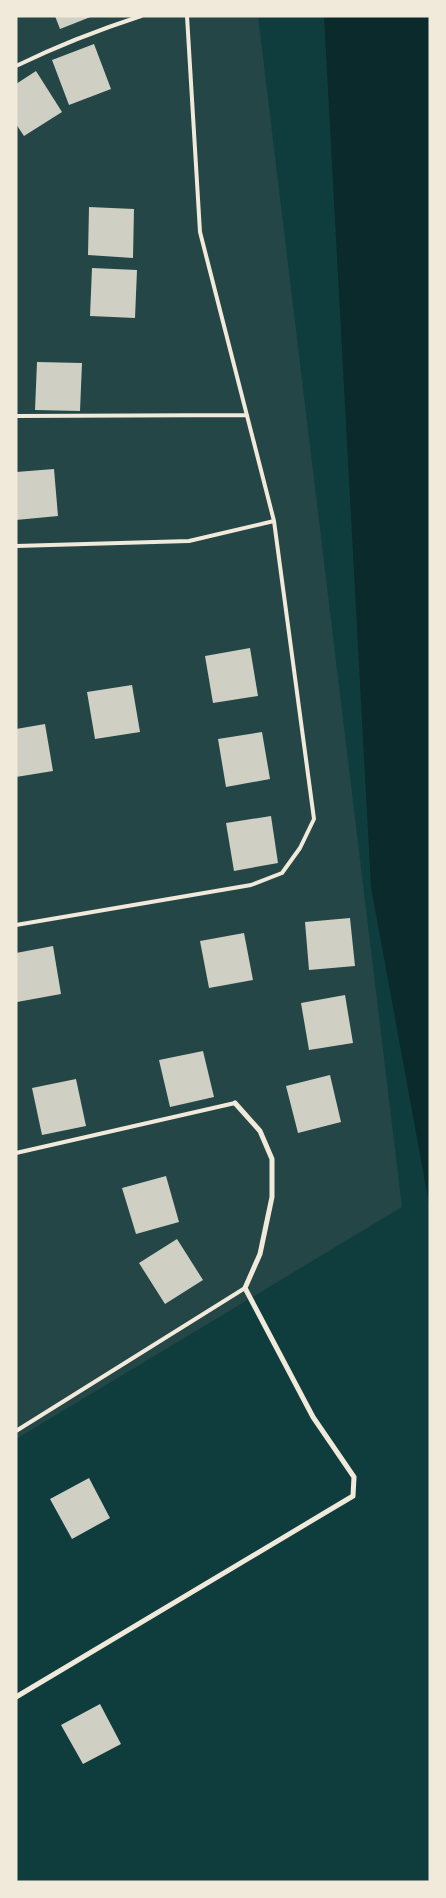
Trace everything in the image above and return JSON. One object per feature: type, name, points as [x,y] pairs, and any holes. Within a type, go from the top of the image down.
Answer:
[{"type":"street","points":[[16,1698],[353,1496],[354,1477],[313,1417],[245,1288],[260,1254],[272,1197],[272,1160],[260,1131],[235,1103]]},
{"type":"lane","points":[[16,66],[56,46],[141,16]]},
{"type":"lane","points":[[16,925],[252,885],[282,874],[300,848],[314,818],[274,522],[200,232],[187,16]]},
{"type":"lane","points":[[16,416],[247,415]]},
{"type":"lane","points":[[16,546],[189,541],[274,522]]},
{"type":"lane","points":[[16,1153],[235,1103]]},
{"type":"lane","points":[[16,1431],[245,1288]]},
{"type":"shaded area","points":[[16,16],[258,16],[402,1207],[16,1439]]},
{"type":"shaded area","points":[[324,16],[430,16],[430,1209],[371,887]]},
{"type":"building","points":[[55,16],[93,16],[60,29]]},
{"type":"building","points":[[94,44],[111,89],[69,105],[52,60]]},
{"type":"building","points":[[36,71],[62,112],[24,136],[16,124],[16,84]]},
{"type":"building","points":[[89,207],[134,209],[133,258],[88,255]]},
{"type":"building","points":[[92,268],[137,270],[135,318],[90,316]]},
{"type":"building","points":[[37,362],[82,363],[80,411],[35,410]]},
{"type":"building","points":[[54,469],[58,516],[16,520],[16,472]]},
{"type":"building","points":[[250,648],[258,696],[213,703],[205,656]]},
{"type":"building","points":[[132,685],[140,732],[95,739],[87,692]]},
{"type":"building","points":[[45,724],[53,771],[16,777],[16,729]]},
{"type":"building","points":[[262,732],[270,779],[226,787],[218,739]]},
{"type":"building","points":[[271,816],[278,863],[234,871],[226,823]]},
{"type":"building","points":[[350,918],[355,966],[309,970],[305,922]]},
{"type":"building","points":[[244,933],[253,980],[209,988],[200,941]]},
{"type":"building","points":[[53,946],[61,994],[17,1002],[16,953]]},
{"type":"building","points":[[345,995],[353,1043],[309,1050],[301,1003]]},
{"type":"building","points":[[203,1051],[214,1097],[170,1107],[159,1060]]},
{"type":"building","points":[[330,1075],[341,1122],[298,1133],[286,1086]]},
{"type":"building","points":[[76,1079],[86,1126],[42,1135],[32,1088]]},
{"type":"building","points":[[166,1176],[179,1222],[136,1234],[122,1188]]},
{"type":"building","points":[[177,1239],[203,1280],[165,1304],[139,1263]]},
{"type":"building","points":[[89,1478],[110,1518],[72,1539],[50,1499]]},
{"type":"building","points":[[100,1704],[121,1744],[83,1764],[61,1725]]}]
